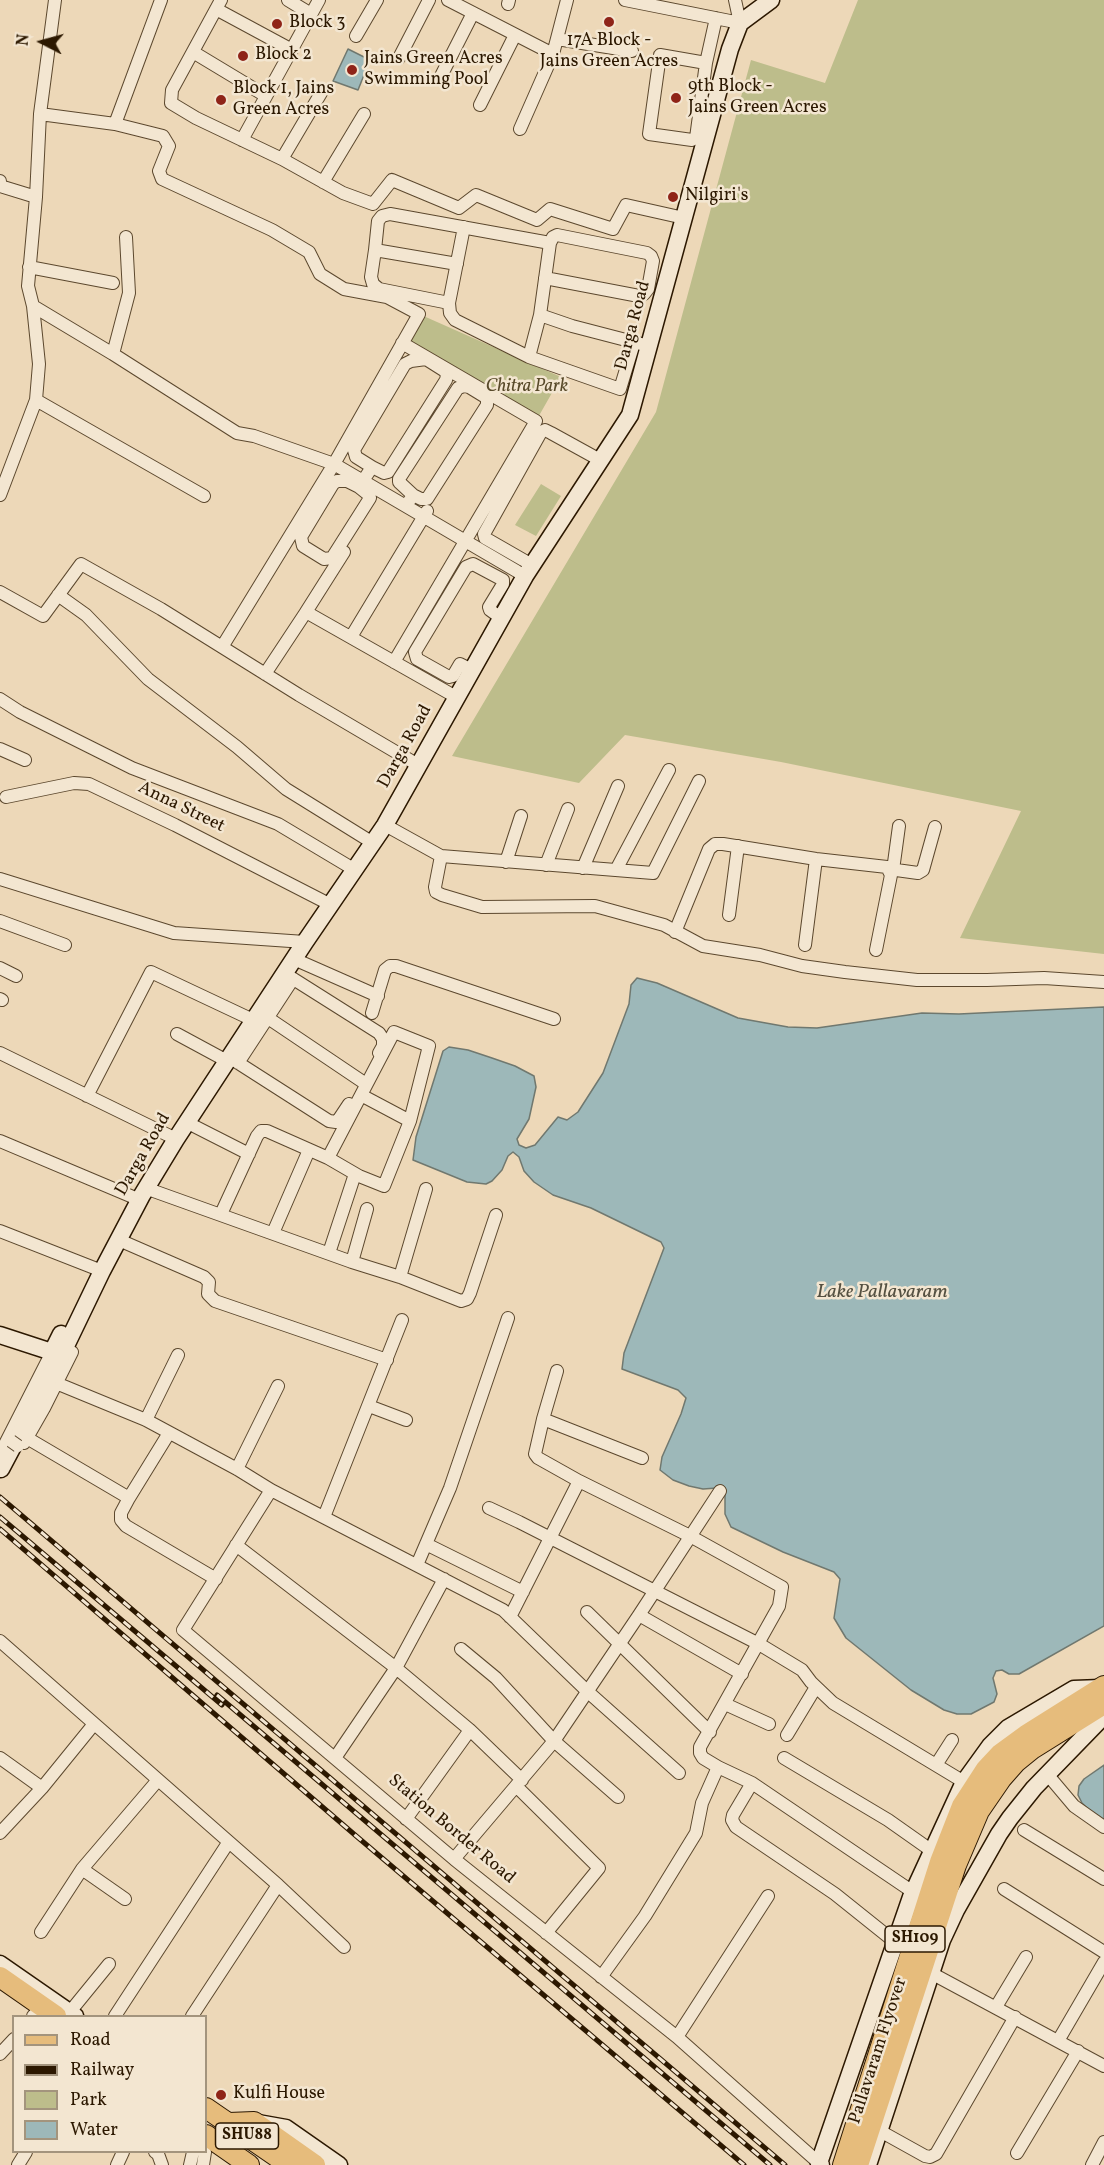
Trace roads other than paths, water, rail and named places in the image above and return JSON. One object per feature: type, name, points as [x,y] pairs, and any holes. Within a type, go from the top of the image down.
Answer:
[{"type":"main road","name":"Pallavaram Flyover","points":[[843,2165],[940,1862],[962,1806],[986,1769],[1000,1754],[1029,1742],[1103,1693]]},
{"type":"main road","name":"Pallavaram Flyover","points":[[858,2165],[967,1837],[979,1810],[1029,1742]]},
{"type":"main road","points":[[0,1977],[52,2015]]},
{"type":"main road","points":[[0,1984],[52,2015]]},
{"type":"main road","name":"SHU88","points":[[207,2109],[289,2165]]},
{"type":"main road","points":[[229,2123],[254,2122],[315,2165]]},
{"type":"main road","points":[[208,2143],[219,2165]]},
{"type":"main road","name":"SHU88","points":[[208,2143],[249,2165]]},
{"type":"street","points":[[0,495],[36,399],[39,364],[33,306],[28,286],[40,114],[55,0]]},
{"type":"street","points":[[115,124],[161,0]]},
{"type":"street","points":[[288,0],[311,14]]},
{"type":"street","points":[[242,140],[319,0]]},
{"type":"street","points":[[356,36],[377,0]]},
{"type":"street","points":[[399,58],[429,0]]},
{"type":"street","points":[[448,0],[553,54]]},
{"type":"street","points":[[520,129],[553,54],[567,0]]},
{"type":"street","points":[[625,0],[740,23],[771,0]]},
{"type":"street","points":[[735,0],[740,23]]},
{"type":"street","points":[[292,50],[219,4],[172,90],[171,102],[196,118],[282,159],[343,193],[373,204],[392,180],[459,208],[476,195],[537,220],[550,209],[613,229],[626,205],[684,218]]},
{"type":"street","points":[[441,76],[473,13]]},
{"type":"street","points":[[706,63],[660,55],[649,134],[692,140],[696,138],[706,63],[716,18]]},
{"type":"street","name":"Darga Road","points":[[3,1465],[64,1350],[102,1271],[186,1122],[260,1019],[288,976],[294,959],[385,825],[529,570],[630,415],[642,345],[684,218],[730,49],[740,23]]},
{"type":"street","points":[[480,105],[515,35]]},
{"type":"street","points":[[557,39],[632,51]]},
{"type":"street","points":[[192,52],[266,96]]},
{"type":"street","points":[[282,159],[321,93]]},
{"type":"street","points":[[40,114],[115,124],[163,136],[169,146],[159,171],[162,179],[272,230],[309,252],[320,274],[344,289],[387,297],[419,314],[334,464],[222,647]]},
{"type":"street","points":[[323,182],[364,114]]},
{"type":"street","points":[[0,181],[0,186],[36,197]]},
{"type":"street","points":[[449,303],[379,289],[373,284],[371,277],[378,221],[382,216],[390,214],[550,243]]},
{"type":"street","points":[[464,227],[449,303],[450,313],[455,320],[529,357],[620,389],[642,345],[540,315]]},
{"type":"street","points":[[529,357],[540,315],[545,278],[550,243],[553,237],[557,235],[647,253],[653,261],[648,289],[639,296],[545,278]]},
{"type":"street","points":[[113,354],[129,293],[126,237]]},
{"type":"street","points":[[375,250],[457,264]]},
{"type":"street","points":[[29,267],[112,283]]},
{"type":"street","points":[[33,306],[237,433],[254,436],[334,464],[361,484],[370,498],[332,558],[324,559],[300,542],[333,484],[343,481],[361,484],[409,500],[428,499],[487,405],[488,398],[469,387],[458,388],[399,482],[409,500],[424,516],[466,541],[529,570]]},
{"type":"street","points":[[394,662],[536,421],[455,372],[402,344]]},
{"type":"street","points":[[426,359],[445,371],[446,380],[388,472],[384,473],[372,466],[356,457],[354,450],[405,364],[426,359]]},
{"type":"street","points":[[265,674],[382,492],[455,372]]},
{"type":"street","points":[[351,637],[495,396]]},
{"type":"street","points":[[36,399],[204,496]]},
{"type":"street","points":[[529,570],[485,538],[484,534],[541,432],[545,430],[600,460]]},
{"type":"street","points":[[361,484],[372,466]]},
{"type":"street","points":[[0,592],[44,616],[81,564],[161,609],[418,765]]},
{"type":"street","points":[[472,670],[460,664],[453,676],[449,677],[417,659],[415,652],[466,567],[473,564],[503,580],[503,584],[489,607],[501,618]]},
{"type":"street","points":[[58,595],[86,615],[148,679],[237,747],[286,789],[373,843]]},
{"type":"street","points":[[306,612],[456,697]]},
{"type":"street","points":[[0,699],[20,712],[132,768],[278,824],[355,870]]},
{"type":"street","points":[[0,749],[25,760]]},
{"type":"street","points":[[616,870],[669,770]]},
{"type":"street","points":[[385,825],[441,856],[653,873],[699,781]]},
{"type":"street","name":"Anna Street","points":[[6,797],[74,783],[88,784],[331,904]]},
{"type":"street","points":[[584,868],[618,786]]},
{"type":"street","points":[[546,865],[568,809]]},
{"type":"street","points":[[506,861],[521,816]]},
{"type":"street","points":[[876,950],[899,826]]},
{"type":"street","points":[[675,932],[709,849],[715,844],[816,859],[884,865],[891,869],[918,873],[923,870],[935,827]]},
{"type":"street","points":[[729,915],[738,846]]},
{"type":"street","points":[[441,856],[436,892],[482,907],[595,906],[664,926],[703,946],[760,955],[802,966],[917,980],[1044,978],[1104,982]]},
{"type":"street","points":[[805,945],[816,859]]},
{"type":"street","points":[[0,879],[174,933],[305,942]]},
{"type":"street","points":[[0,921],[65,945]]},
{"type":"street","points":[[294,959],[378,996]]},
{"type":"street","points":[[372,1013],[385,970],[390,966],[396,966],[554,1019]]},
{"type":"street","points":[[0,968],[16,976]]},
{"type":"street","points":[[87,1096],[151,972],[260,1019],[410,1121]]},
{"type":"street","points":[[288,976],[379,1033],[383,1039],[382,1046],[328,1158]]},
{"type":"street","points":[[177,1034],[231,1060],[329,1121],[336,1122],[362,1089],[394,1032],[429,1046],[410,1121],[384,1186],[355,1174],[328,1158],[267,1131],[261,1131],[221,1214]]},
{"type":"street","points":[[0,1053],[176,1139]]},
{"type":"street","points":[[186,1122],[249,1155]]},
{"type":"street","points":[[0,1141],[144,1195],[221,1214],[400,1277],[462,1302],[467,1299],[496,1215]]},
{"type":"street","points":[[273,1233],[309,1150]]},
{"type":"street","points":[[329,1253],[355,1174]]},
{"type":"street","points":[[400,1277],[426,1189]]},
{"type":"street","points":[[352,1262],[367,1209]]},
{"type":"street","points":[[0,1231],[102,1271]]},
{"type":"street","points":[[119,1240],[204,1277],[209,1282],[208,1294],[215,1300],[387,1360]]},
{"type":"street","points":[[89,1297],[91,1311],[56,1383],[14,1441],[3,1465],[52,1352],[75,1306],[89,1297]]},
{"type":"street","points":[[417,1565],[450,1488],[508,1318]]},
{"type":"street","points":[[324,1517],[402,1320]]},
{"type":"street","points":[[0,1335],[52,1352]]},
{"type":"street","points":[[146,1420],[178,1355]]},
{"type":"street","points":[[556,1371],[535,1454],[538,1458],[690,1536],[782,1587],[779,1606],[700,1747],[702,1758],[752,1783],[913,1892]]},
{"type":"street","points":[[56,1383],[146,1420],[237,1469],[270,1490],[503,1610],[587,1691],[679,1773]]},
{"type":"street","points":[[237,1469],[278,1386]]},
{"type":"street","points":[[369,1406],[406,1420]]},
{"type":"street","points":[[543,1419],[642,1458]]},
{"type":"street","points":[[169,1432],[121,1512],[121,1520],[126,1526],[216,1579]]},
{"type":"street","points":[[14,1441],[129,1498]]},
{"type":"street","points":[[510,1617],[579,1480]]},
{"type":"street","name":"Station Border Road","points":[[270,1490],[183,1630],[454,1859],[677,2037],[820,2164]]},
{"type":"street","points":[[454,1859],[554,1741],[720,1491]]},
{"type":"street","points":[[489,1509],[550,1537],[708,1620],[759,1644],[802,1670],[833,1702],[964,1782]]},
{"type":"street","points":[[426,1544],[523,1592]]},
{"type":"street","points":[[236,1545],[396,1668],[470,1730],[599,1868],[546,1933]]},
{"type":"street","points":[[335,1758],[396,1668],[444,1579]]},
{"type":"street","points":[[587,1612],[710,1732]]},
{"type":"street","points":[[639,1615],[742,1674]]},
{"type":"street","points":[[0,1641],[278,1885],[344,1947]]},
{"type":"street","points":[[461,1649],[496,1678],[554,1741],[618,1797]]},
{"type":"street","points":[[787,1736],[816,1687]]},
{"type":"street","points":[[820,2164],[913,1892],[964,1782],[990,1746],[1008,1728],[1074,1689],[1103,1693]]},
{"type":"street","points":[[725,1704],[769,1724]]},
{"type":"street","points":[[868,2165],[942,1940],[956,1910],[999,1834],[1047,1774],[1100,1720],[1104,1711]]},
{"type":"street","points":[[0,1833],[42,1788],[94,1724]]},
{"type":"street","points":[[406,1819],[470,1730]]},
{"type":"street","points":[[936,1765],[952,1740]]},
{"type":"street","points":[[0,1758],[42,1788]]},
{"type":"street","points":[[784,1758],[888,1820],[932,1851]]},
{"type":"street","points":[[602,1977],[645,1916],[696,1833],[702,1803],[718,1767]]},
{"type":"street","points":[[1047,1774],[1074,1806],[1104,1827]]},
{"type":"street","points":[[41,1932],[82,1869],[158,1780]]},
{"type":"street","points":[[752,1783],[733,1815],[732,1820],[736,1827],[835,1893],[895,1942]]},
{"type":"street","points":[[1024,1830],[1104,1879]]},
{"type":"street","points":[[116,2015],[228,1843]]},
{"type":"street","points":[[82,1869],[125,1899]]},
{"type":"street","points":[[193,2015],[278,1885]]},
{"type":"street","points":[[1004,1889],[1104,1952]]},
{"type":"street","points":[[677,2037],[768,1896]]},
{"type":"street","points":[[996,2007],[1026,1957]]},
{"type":"street","points":[[1058,2041],[1104,1962]]},
{"type":"street","points":[[0,1964],[52,2015],[109,1964]]},
{"type":"street","points":[[931,1973],[1104,2066]]},
{"type":"street","points":[[880,2131],[925,2156],[930,2157],[936,2154],[1015,2017]]},
{"type":"street","points":[[0,2054],[12,2041]]},
{"type":"street","points":[[1017,2153],[1078,2051]]},
{"type":"street","points":[[254,2122],[286,2128],[339,2165]]},
{"type":"street","points":[[1092,2165],[1104,2142]]},
{"type":"water","name":"Jains Green Acres Swimming Pool","points":[[348,49],[370,60],[358,90],[333,81]]},
{"type":"water","name":"Lake Pallavaram","points":[[637,978],[657,983],[738,1018],[788,1027],[817,1028],[922,1013],[959,1014],[1104,1007],[1104,1626],[1019,1674],[996,1671],[993,1678],[997,1694],[994,1702],[971,1714],[957,1714],[944,1710],[911,1690],[846,1638],[834,1618],[840,1579],[834,1572],[783,1552],[731,1527],[725,1514],[725,1490],[689,1486],[673,1480],[660,1470],[662,1457],[686,1398],[678,1390],[622,1369],[624,1353],[664,1248],[661,1242],[591,1208],[553,1195],[534,1182],[524,1171],[519,1157],[513,1152],[508,1156],[502,1170],[486,1184],[467,1182],[413,1160],[416,1137],[443,1051],[449,1047],[468,1050],[492,1058],[534,1076],[536,1087],[529,1119],[517,1139],[519,1145],[526,1148],[535,1145],[558,1117],[567,1120],[578,1112],[603,1073],[629,1004],[631,985]]},
{"type":"water","points":[[1104,1765],[1104,1820],[1092,1813],[1078,1795],[1079,1786],[1084,1779]]},
{"type":"railway","points":[[0,1497],[785,2165]]},
{"type":"railway","points":[[0,1517],[222,1705]]},
{"type":"railway","points":[[0,1529],[355,1835],[744,2165]]},
{"type":"railway","points":[[217,1695],[770,2165]]},
{"type":"place","name":"17A Block - Jains Green Acres","points":[[609,22]]},
{"type":"place","name":"Block 3","points":[[277,24]]},
{"type":"place","name":"Block 2","points":[[243,56]]},
{"type":"place","name":"Jains Green Acres Swimming Pool","points":[[352,70]]},
{"type":"place","name":"9th Block - Jains Green Acres","points":[[676,98]]},
{"type":"place","name":"Block 1, Jains Green Acres","points":[[221,100]]},
{"type":"place","name":"Nilgiri's","points":[[673,197]]},
{"type":"place","name":"Kulfi House","points":[[221,2095]]},
{"type":"park label","name":"Chitra Park","points":[[527,388]]}]
